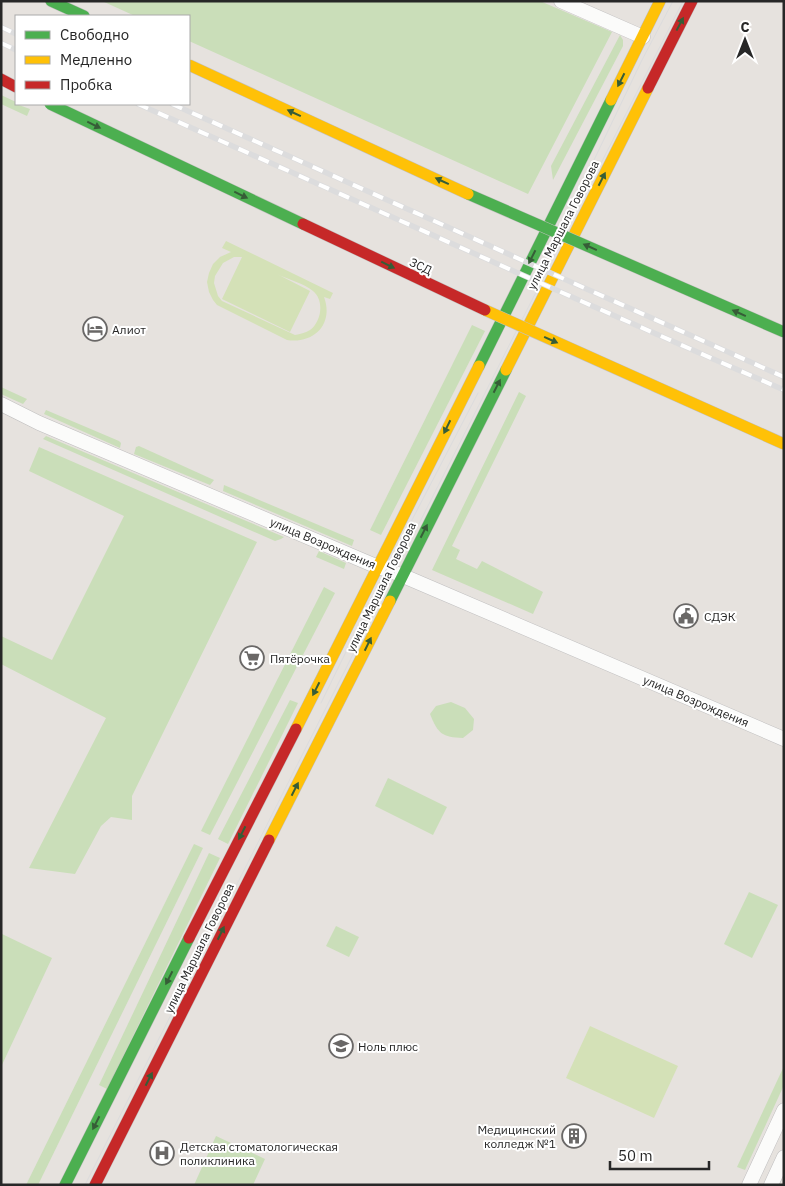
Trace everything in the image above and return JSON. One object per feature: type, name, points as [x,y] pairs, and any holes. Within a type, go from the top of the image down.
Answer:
[{"type":"main road","points":[[51,1],[82,15]]},
{"type":"main road","name":"улица Маршала Говорова","points":[[65,1185],[378,567],[660,1]]},
{"type":"main road","name":"улица Маршала Говорова","points":[[95,1185],[256,863],[340,703],[402,575],[692,1]]},
{"type":"main road","points":[[190,65],[475,197],[784,332]]},
{"type":"main road","points":[[1,79],[15,86]]},
{"type":"main road","name":"ЗСД","points":[[52,105],[436,288],[784,444]]},
{"type":"street","points":[[561,1],[643,37]]},
{"type":"street","name":"улица Возрождения","points":[[1,404],[48,427],[378,567],[402,575],[784,739]]},
{"type":"street","points":[[749,1185],[784,1110]]},
{"type":"street","points":[[771,1185],[784,1157]]},
{"type":"green space","points":[[102,1],[540,1],[612,32],[528,194],[190,41],[190,15],[133,15]]},
{"type":"green space","points":[[620,35],[623,40],[623,46],[553,180],[551,166]]},
{"type":"green space","points":[[1,95],[15,102],[15,105],[30,109],[27,116],[1,104]]},
{"type":"green space","points":[[226,241],[333,293],[330,299],[324,297],[326,316],[324,324],[306,339],[287,340],[217,305],[209,292],[207,282],[213,264],[220,257],[231,252],[222,248]],"holes":[[[234,257],[242,257],[222,299],[290,332],[310,291],[277,274],[305,286],[317,295],[320,306],[319,317],[310,330],[295,335],[222,301],[218,296],[214,283],[215,276],[223,263]]]},
{"type":"green space","points":[[472,325],[485,331],[381,535],[370,530]]},
{"type":"green space","points":[[1,387],[27,399],[23,404],[1,394]]},
{"type":"green space","points":[[519,392],[526,396],[452,546],[460,550],[456,559],[477,569],[482,561],[543,592],[533,614],[432,570]]},
{"type":"green space","points":[[46,410],[119,441],[121,443],[120,448],[44,414]]},
{"type":"green space","points":[[46,436],[284,537],[275,541],[43,439]]},
{"type":"green space","points":[[139,446],[214,480],[210,485],[134,454],[136,447]]},
{"type":"green space","points":[[39,447],[257,542],[132,796],[132,820],[111,817],[101,826],[75,874],[29,868],[106,718],[1,664],[1,636],[52,660],[124,516],[29,471]]},
{"type":"green space","points":[[224,485],[354,540],[352,546],[223,491]]},
{"type":"green space","points":[[319,551],[346,563],[344,569],[316,557]]},
{"type":"green space","points":[[324,587],[335,593],[210,835],[201,831]]},
{"type":"green space","points":[[290,700],[298,703],[228,844],[218,839]]},
{"type":"green space","points":[[451,702],[465,708],[474,719],[473,730],[463,738],[450,737],[442,733],[438,730],[430,714],[436,706]]},
{"type":"green space","points":[[388,778],[447,807],[433,835],[375,806]]},
{"type":"green space","points":[[194,844],[203,848],[38,1185],[26,1185]]},
{"type":"green space","points":[[209,853],[220,858],[107,1089],[99,1085]]},
{"type":"green space","points":[[749,892],[778,905],[752,958],[724,944]]},
{"type":"green space","points":[[336,926],[359,937],[349,957],[326,946]]},
{"type":"green space","points":[[2,934],[52,958],[1,1067],[1,936]]},
{"type":"green space","points":[[590,1026],[678,1066],[654,1118],[566,1078]]},
{"type":"green space","points":[[784,1066],[784,1085],[745,1170],[737,1167]]},
{"type":"green space","points":[[216,1136],[265,1159],[253,1185],[194,1185]]},
{"type":"tram line","points":[[582,185],[642,60],[673,1]]},
{"type":"tram line","points":[[85,1185],[683,1]]},
{"type":"tram line","points":[[321,703],[386,570],[478,393]]},
{"type":"railway","points":[[1,27],[15,34]]},
{"type":"railway","points":[[1,43],[15,50]]},
{"type":"railway","points":[[140,105],[784,390]]},
{"type":"railway","points":[[174,105],[784,377]]},
{"type":"traffic: fast","points":[[51,1],[82,15]]},
{"type":"traffic: fast","points":[[479,366],[611,100]]},
{"type":"traffic: fast","points":[[52,105],[303,224]]},
{"type":"traffic: fast","points":[[468,194],[784,332]]},
{"type":"traffic: fast","points":[[390,601],[506,370]]},
{"type":"traffic: fast","points":[[65,1185],[189,938]]},
{"type":"traffic: slow","points":[[611,100],[660,1]]},
{"type":"traffic: slow","points":[[190,65],[468,194]]},
{"type":"traffic: slow","points":[[506,370],[648,88]]},
{"type":"traffic: slow","points":[[485,310],[784,444]]},
{"type":"traffic: slow","points":[[296,729],[479,366]]},
{"type":"traffic: slow","points":[[269,840],[390,601]]},
{"type":"traffic: jam","points":[[648,88],[692,1]]},
{"type":"traffic: jam","points":[[1,79],[15,86]]},
{"type":"traffic: jam","points":[[303,224],[485,310]]},
{"type":"traffic: jam","points":[[189,938],[296,729]]},
{"type":"traffic: jam","points":[[95,1185],[269,840]]},
{"type":"place","name":"Алиот","points":[[95,329]]},
{"type":"place","name":"СДЭК","points":[[686,616]]},
{"type":"place","name":"Пятёрочка","points":[[252,658]]},
{"type":"place","name":"Ноль плюс","points":[[341,1046]]},
{"type":"place","name":"Медицинский колледж №1","points":[[574,1136]]},
{"type":"place","name":"Детская стоматологическая поликлиника","points":[[162,1153]]}]
